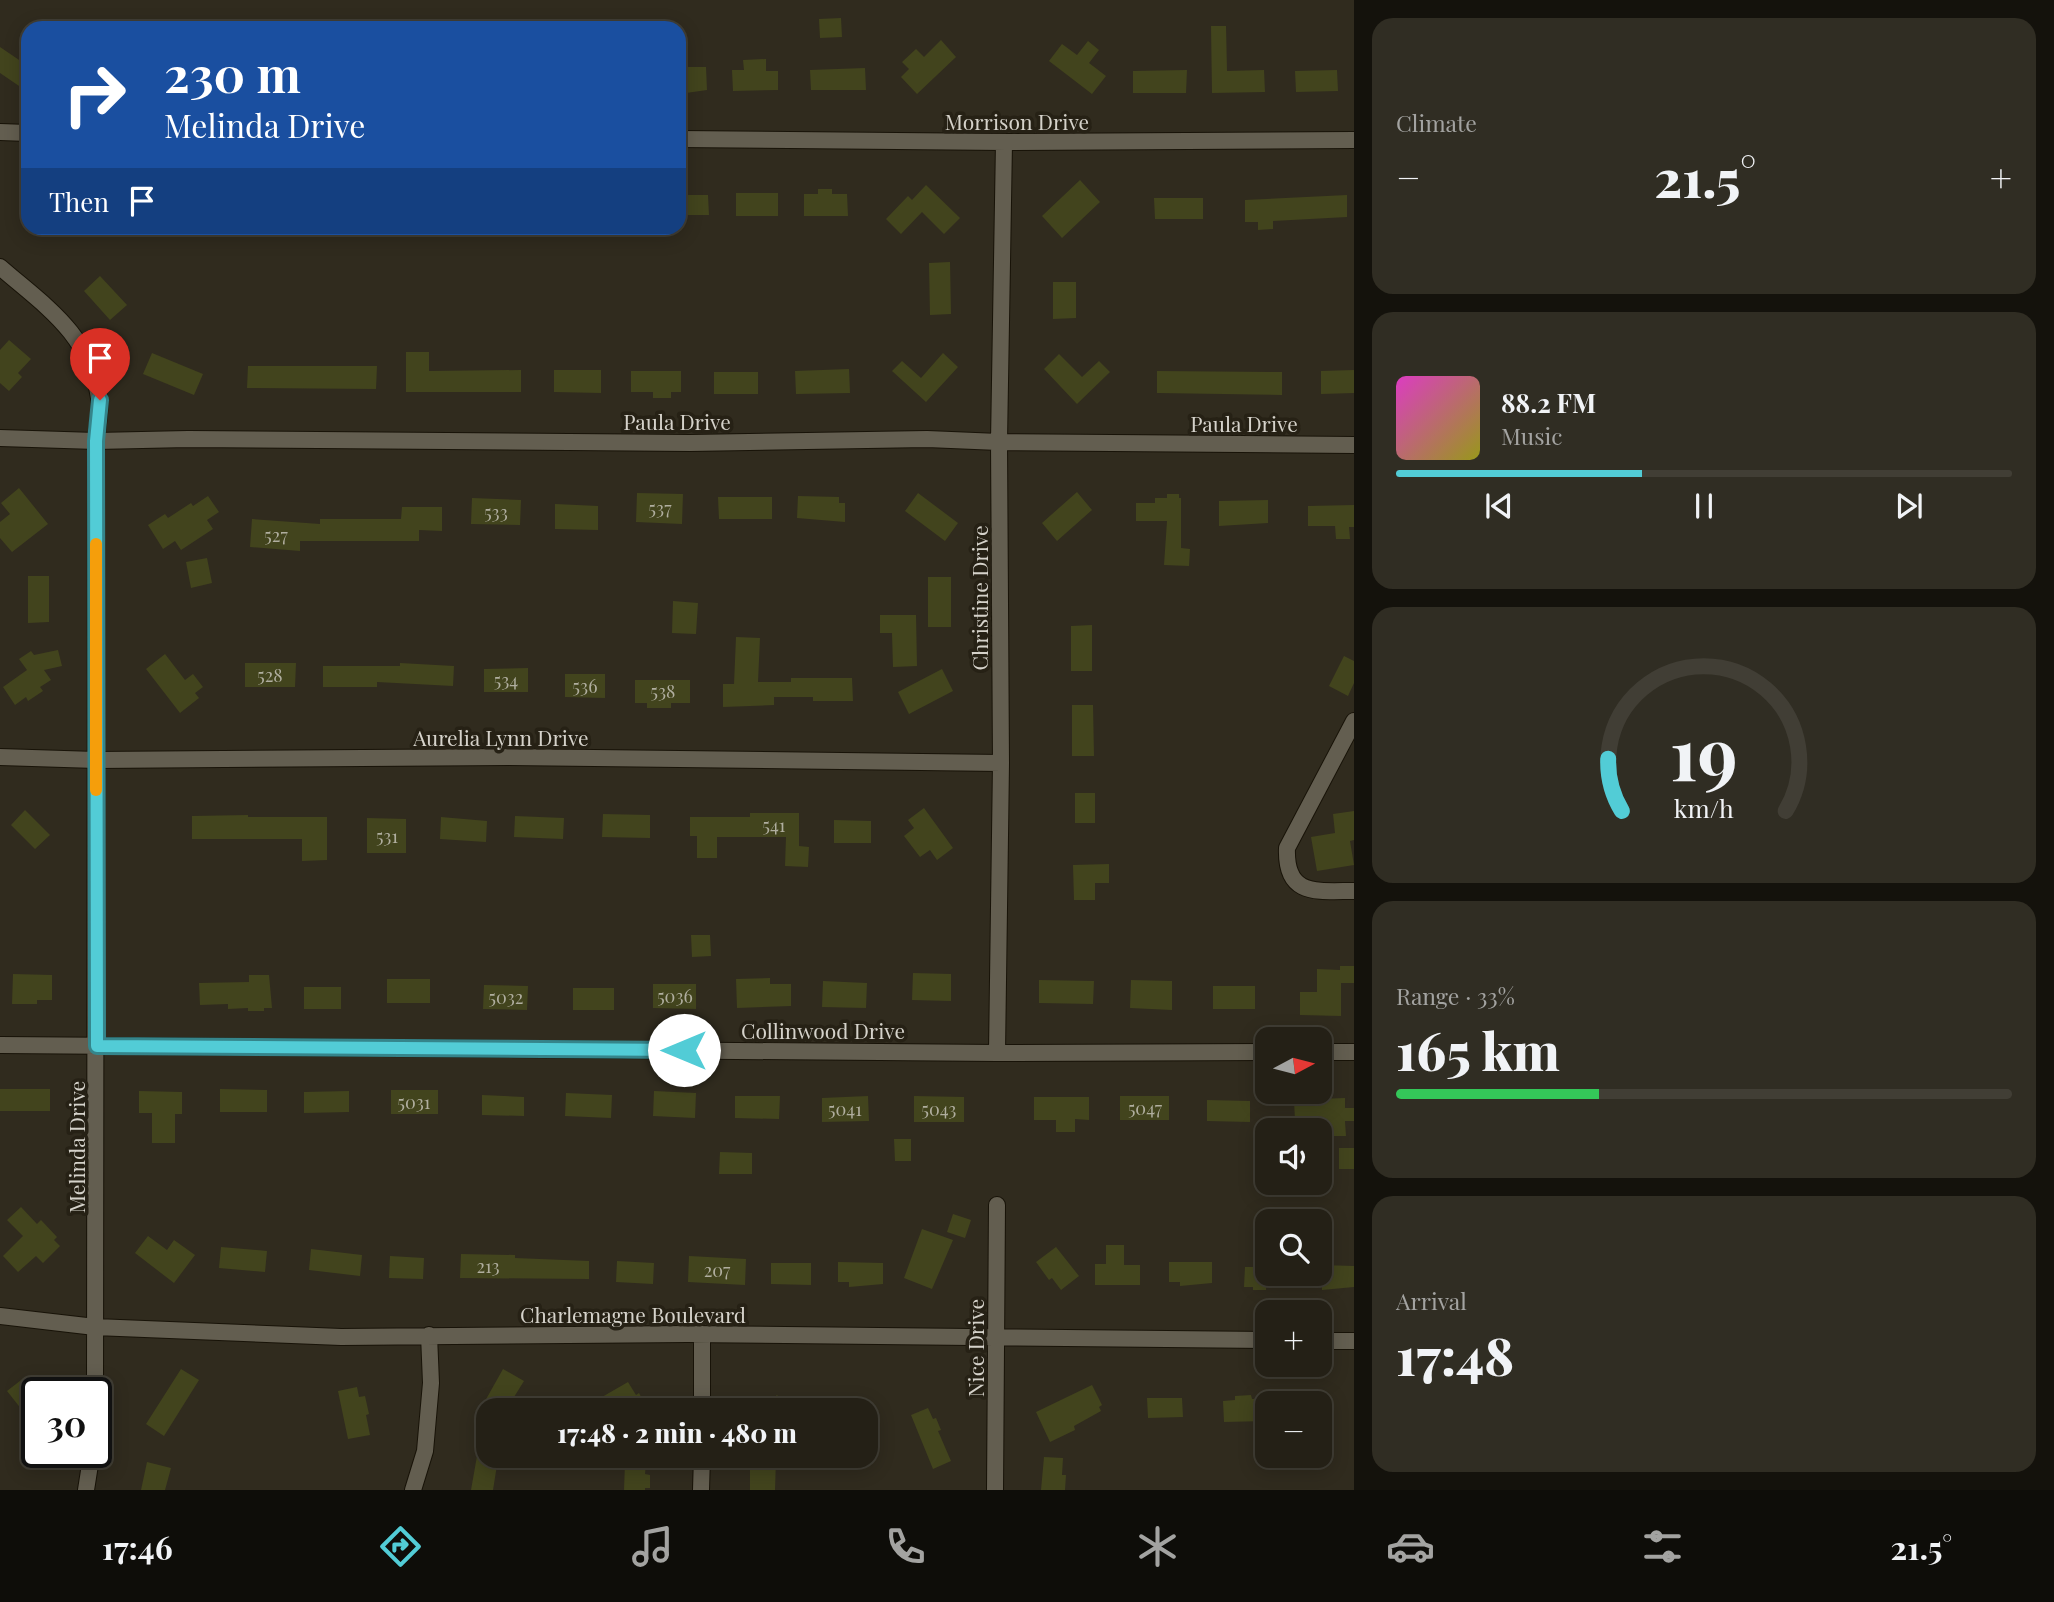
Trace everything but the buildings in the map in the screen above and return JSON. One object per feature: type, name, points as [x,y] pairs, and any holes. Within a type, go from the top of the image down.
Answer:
[{"type":"street","points":[[0,132],[21,133]]},
{"type":"street","name":"Morrison Drive","points":[[686,139],[1004,142],[1354,140]]},
{"type":"street","name":"Christine Drive","points":[[998,1053],[1001,763],[999,442],[1004,142]]},
{"type":"street","name":"Melinda Drive","points":[[0,267],[70,329],[90,362],[100,400],[96,441],[95,1377]]},
{"type":"street","name":"Paula Drive","points":[[0,438],[96,441],[188,439],[690,443],[927,439],[1354,445]]},
{"type":"street","points":[[1354,721],[1287,848],[1286,859],[1289,873],[1296,884],[1306,890],[1354,891]]},
{"type":"street","name":"Aurelia Lynn Drive","points":[[0,757],[96,761],[522,757],[1001,763]]},
{"type":"street","name":"Collinwood Drive","points":[[0,1045],[998,1053],[1255,1052]]},
{"type":"street","points":[[1332,1052],[1354,1052]]},
{"type":"street","name":"Nice Drive","points":[[995,1490],[997,1205]]},
{"type":"street","name":"Charlemagne Boulevard","points":[[0,1316],[95,1327],[341,1337],[702,1334],[1255,1340]]},
{"type":"street","points":[[702,1334],[702,1398]]},
{"type":"street","points":[[413,1490],[425,1451],[431,1383],[429,1335]]},
{"type":"street","points":[[1332,1340],[1354,1341]]},
{"type":"street","points":[[86,1490],[89,1468]]},
{"type":"street","points":[[701,1490],[702,1468]]},
{"type":"slow traffic","points":[[96,544],[96,790]]},
{"type":"route","points":[[100,400],[96,441],[97,1046],[684,1050]]}]
